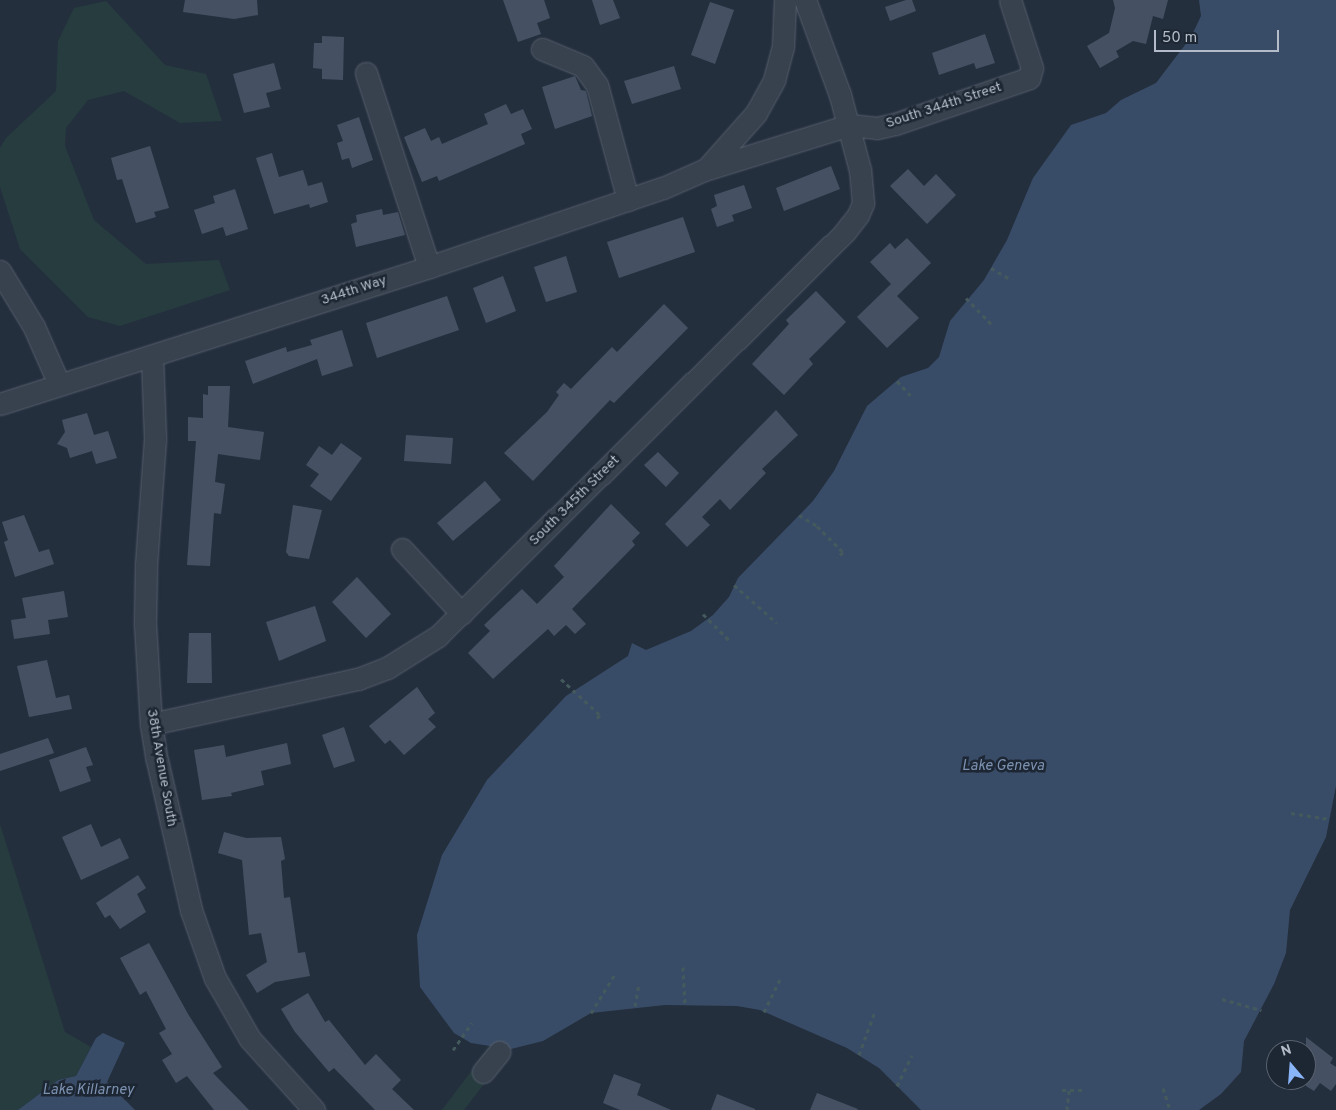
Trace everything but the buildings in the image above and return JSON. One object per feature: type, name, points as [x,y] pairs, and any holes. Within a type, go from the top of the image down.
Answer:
[{"type":"street","points":[[704,170],[719,158],[756,113],[774,80],[784,46],[785,0]]},
{"type":"street","name":"South 345th Street","points":[[151,724],[358,679],[413,653],[462,614],[854,221],[863,203],[860,170],[849,126],[805,0]]},
{"type":"street","name":"South 344th Street","points":[[704,170],[849,126],[877,128],[895,124],[1029,78],[1032,68],[1010,0]]},
{"type":"street","points":[[542,48],[584,66],[597,86],[628,200]]},
{"type":"street","points":[[366,73],[429,268]]},
{"type":"street","name":"344th Way","points":[[0,404],[429,268],[628,200],[704,170]]},
{"type":"street","points":[[0,271],[34,327],[59,384]]},
{"type":"street","name":"38th Avenue South","points":[[152,356],[156,439],[146,565],[145,624],[151,724],[191,910],[215,978],[250,1039],[314,1110]]},
{"type":"street","points":[[402,549],[462,614]]},
{"type":"street","points":[[483,1072],[498,1052]]},
{"type":"path","points":[[991,268],[1012,280]]},
{"type":"path","points":[[966,298],[991,324]]},
{"type":"path","points":[[897,381],[913,398]]},
{"type":"path","points":[[799,515],[817,526],[843,552],[837,558]]},
{"type":"path","points":[[734,586],[777,623]]},
{"type":"path","points":[[703,614],[730,641]]},
{"type":"path","points":[[561,679],[600,715],[595,720]]},
{"type":"path","points":[[1291,813],[1328,820]]},
{"type":"path","points":[[683,967],[685,1005]]},
{"type":"path","points":[[590,1013],[615,974]]},
{"type":"path","points":[[764,1012],[781,977]]},
{"type":"path","points":[[635,1006],[639,983]]},
{"type":"path","points":[[1222,999],[1261,1010]]},
{"type":"path","points":[[858,1055],[874,1014]]},
{"type":"path","points":[[453,1050],[472,1023]]},
{"type":"path","points":[[897,1086],[912,1055]]},
{"type":"path","points":[[1164,1088],[1170,1110]]},
{"type":"path","points":[[1062,1090],[1084,1090]]},
{"type":"path","points":[[1068,1110],[1070,1090]]},
{"type":"green space","points":[[106,1],[165,65],[206,74],[222,121],[180,123],[124,91],[88,100],[66,128],[65,146],[94,220],[146,264],[219,260],[230,290],[120,326],[88,317],[20,249],[0,187],[0,148],[6,138],[56,91],[58,41],[74,8]]},
{"type":"green space","points":[[0,824],[65,1032],[91,1047],[76,1076],[58,1080],[18,1110],[0,1110]]},
{"type":"green space","points":[[490,1046],[499,1052],[511,1049],[464,1110],[442,1110]]},
{"type":"water","name":"Lake Geneva","points":[[1199,0],[1336,0],[1336,786],[1326,837],[1290,910],[1286,953],[1274,984],[1244,1041],[1241,1072],[1221,1094],[1199,1110],[921,1110],[879,1068],[847,1048],[760,1010],[737,1006],[665,1005],[591,1013],[543,1041],[499,1052],[490,1046],[471,1043],[454,1033],[420,987],[417,935],[442,855],[487,780],[566,696],[628,656],[632,643],[646,650],[691,631],[713,615],[729,597],[738,578],[813,501],[834,471],[867,406],[901,377],[928,368],[939,357],[950,321],[984,280],[1007,240],[1033,178],[1071,125],[1106,113],[1121,100],[1156,83],[1191,37],[1201,16]]},
{"type":"water","name":"Lake Killarney","points":[[103,1033],[125,1043],[107,1082],[135,1110],[18,1110],[58,1080],[76,1076],[96,1038]]}]
